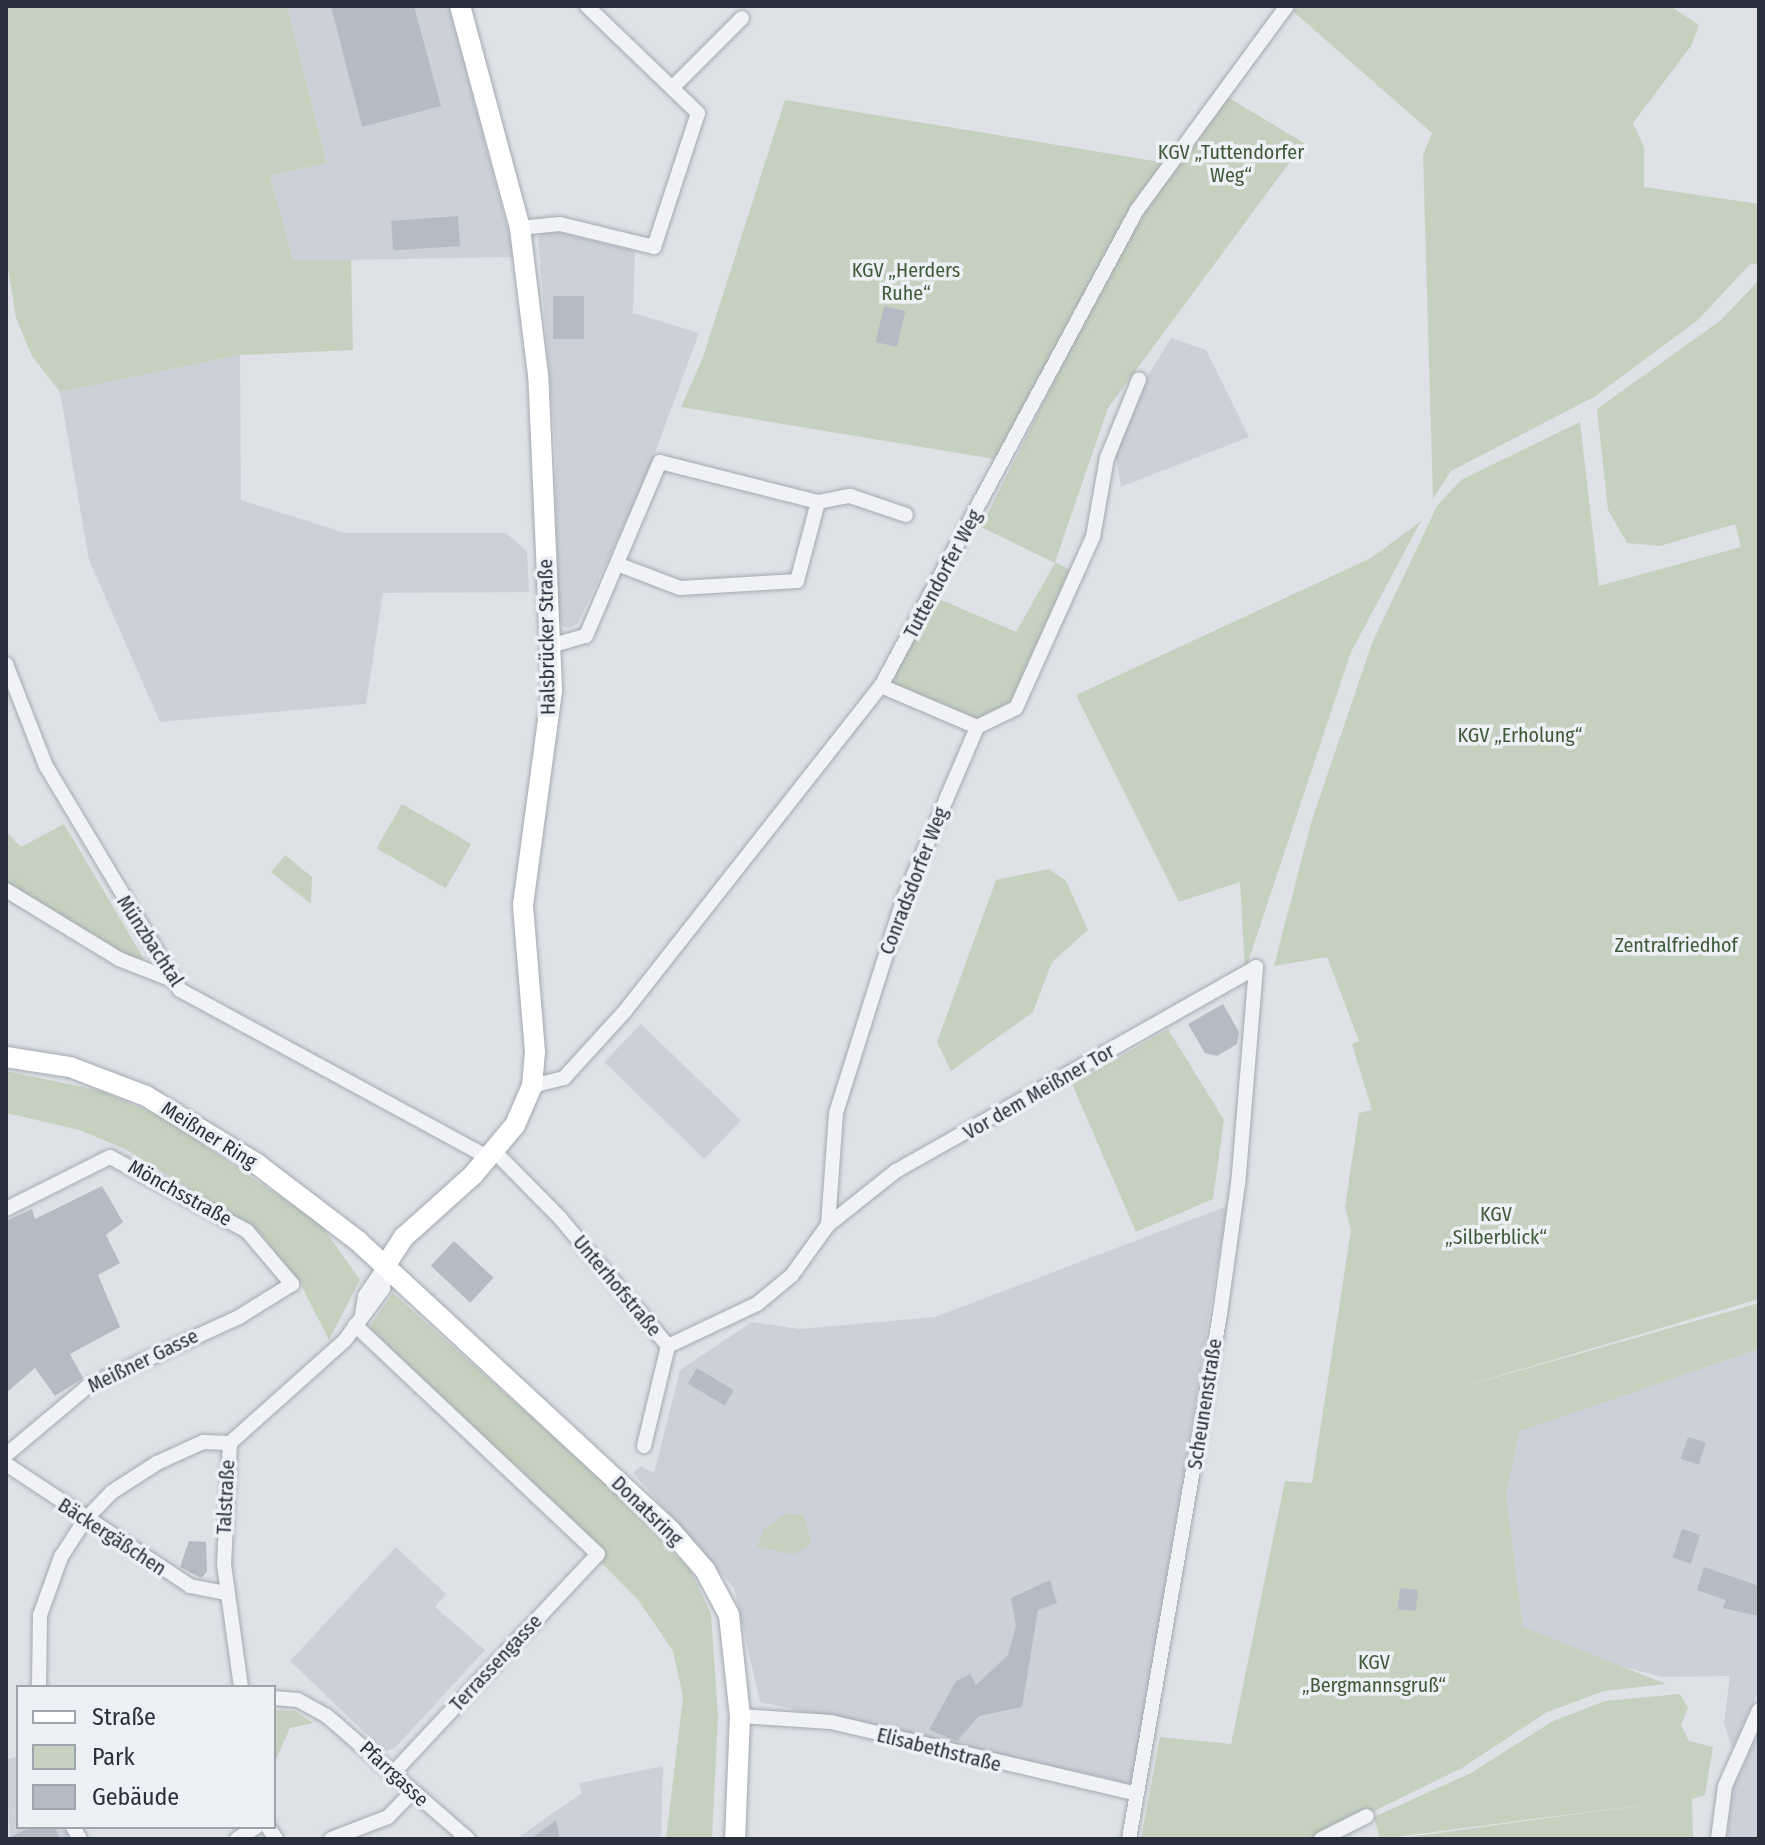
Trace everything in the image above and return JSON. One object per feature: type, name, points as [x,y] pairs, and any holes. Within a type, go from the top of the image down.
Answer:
[{"type":"main road","name":"Halsbrücker Straße","points":[[460,6],[520,228],[538,375],[552,705],[523,905],[532,1086]]},
{"type":"main road","name":"Meißner Ring","points":[[6,1057],[70,1067],[146,1096],[257,1164],[385,1266]]},
{"type":"main road","points":[[385,1266],[413,1228],[492,1155],[532,1086]]},
{"type":"main road","name":"Donatsring","points":[[385,1266],[705,1570],[729,1615],[740,1716],[735,1839]]},
{"type":"street","points":[[520,228],[560,224],[654,247],[698,113],[587,6]]},
{"type":"street","name":"Tuttendorfer Weg","points":[[532,1086],[564,1078],[667,962],[881,686],[1137,210],[1287,6]]},
{"type":"street","points":[[672,88],[742,18]]},
{"type":"street","points":[[881,686],[977,727],[1016,708],[1093,537],[1107,458],[1139,379]]},
{"type":"street","points":[[550,646],[586,636],[660,462],[818,502],[850,496],[906,515]]},
{"type":"street","points":[[617,564],[680,588],[797,581],[818,502]]},
{"type":"street","name":"Münzbachtal","points":[[6,664],[52,778],[172,980],[191,999],[492,1155]]},
{"type":"street","name":"Conradsdorfer Weg","points":[[828,1225],[832,1143],[844,1077],[903,900],[977,727]]},
{"type":"street","points":[[6,890],[119,959],[172,980]]},
{"type":"street","name":"Vor dem Meißner Tor","points":[[828,1225],[896,1171],[1256,967]]},
{"type":"street","name":"Scheunenstraße","points":[[1129,1839],[1223,1292],[1256,967]]},
{"type":"street","name":"Unterhofstraße","points":[[492,1155],[560,1218],[668,1346],[644,1446]]},
{"type":"street","name":"Mönchsstraße","points":[[6,1209],[110,1157],[247,1231],[292,1284]]},
{"type":"street","points":[[668,1346],[757,1304],[792,1275],[828,1225]]},
{"type":"street","name":"Talstraße","points":[[241,1685],[225,1593],[222,1525],[230,1443],[358,1320],[383,1289],[385,1266]]},
{"type":"street","name":"Meißner Gasse","points":[[6,1455],[87,1387],[239,1317],[292,1284]]},
{"type":"street","name":"Terrassengasse","points":[[358,1320],[598,1554],[395,1771]]},
{"type":"street","points":[[39,1685],[40,1615],[61,1557],[84,1521],[112,1492],[157,1463],[203,1442],[230,1443]]},
{"type":"street","name":"Bäckergäßchen","points":[[6,1464],[84,1521],[190,1586],[225,1593]]},
{"type":"street","name":"Pfarrgasse","points":[[276,1698],[298,1700],[327,1716],[395,1771],[411,1793],[468,1839]]},
{"type":"street","points":[[1718,1839],[1725,1786],[1759,1710]]},
{"type":"street","name":"Elisabethstraße","points":[[740,1716],[831,1722],[1137,1794]]},
{"type":"street","points":[[331,1839],[388,1817],[411,1793]]},
{"type":"street","points":[[1321,1839],[1367,1816]]},
{"type":"shaded area","points":[[287,6],[449,6],[515,257],[293,261],[270,176],[327,163]]},
{"type":"shaded area","points":[[545,229],[635,251],[633,313],[699,333],[644,483],[578,623],[570,628],[562,626],[558,613],[555,443],[538,238]]},
{"type":"shaded area","points":[[1171,338],[1206,350],[1249,437],[1121,487],[1115,452],[1145,380]]},
{"type":"shaded area","points":[[240,355],[241,500],[345,533],[506,533],[527,551],[529,592],[383,593],[366,704],[160,722],[89,560],[60,392]]},
{"type":"shaded area","points":[[641,1024],[741,1121],[704,1159],[604,1062]]},
{"type":"shaded area","points":[[1227,1206],[1133,1784],[760,1702],[734,1588],[633,1473],[641,1466],[654,1473],[680,1370],[752,1322],[800,1329],[935,1317]]},
{"type":"shaded area","points":[[1759,1349],[1759,1690],[1732,1748],[1724,1723],[1730,1676],[1662,1677],[1594,1659],[1523,1627],[1506,1493],[1520,1430]]},
{"type":"shaded area","points":[[396,1547],[446,1594],[435,1607],[485,1650],[395,1748],[385,1752],[290,1661]]},
{"type":"shaded area","points":[[1759,1732],[1759,1839],[1727,1839],[1733,1789]]},
{"type":"shaded area","points":[[16,1757],[16,1829],[66,1829],[72,1839],[10,1839],[6,1760]]},
{"type":"shaded area","points":[[663,1766],[661,1839],[516,1839],[582,1793],[579,1783]]},
{"type":"green space","points":[[6,6],[287,6],[327,163],[270,176],[293,260],[351,260],[353,350],[240,355],[60,392],[32,356],[16,318],[6,256]]},
{"type":"green space","points":[[1287,6],[1670,6],[1699,25],[1691,46],[1633,123],[1644,147],[1644,187],[1759,204],[1759,264],[1750,264],[1698,320],[1594,397],[1451,471],[1433,499],[1423,155],[1432,133]]},
{"type":"green space","name":"KGV „Tuttendorfer Weg“","points":[[1224,95],[1304,143],[1108,408],[1055,562],[1075,573],[1016,708],[977,727],[881,686],[932,596],[1016,632],[1055,563],[981,527],[1118,253]]},
{"type":"green space","name":"KGV „Herders Ruhe“","points":[[785,100],[1166,163],[1075,308],[1000,460],[681,407],[703,357]]},
{"type":"green space","points":[[1759,280],[1759,1299],[1461,1387],[1759,1303],[1759,1349],[1520,1431],[1506,1493],[1523,1627],[1666,1684],[1604,1691],[1547,1712],[1462,1768],[1317,1839],[1141,1839],[1160,1737],[1231,1744],[1285,1481],[1312,1483],[1351,1230],[1345,1207],[1359,1113],[1372,1110],[1352,1044],[1359,1041],[1327,957],[1274,966],[1311,823],[1372,643],[1437,506],[1461,480],[1580,422],[1599,586],[1741,547],[1735,524],[1660,546],[1627,543],[1608,510],[1597,409],[1721,320]]},
{"type":"green space","points":[[1421,521],[1351,652],[1245,971],[1240,882],[1179,902],[1076,695],[1371,558]]},
{"type":"green space","points":[[402,804],[471,844],[446,888],[376,848]]},
{"type":"green space","points":[[64,824],[144,959],[140,964],[6,883],[6,832],[21,847]]},
{"type":"green space","points":[[285,855],[312,877],[311,904],[271,872]]},
{"type":"green space","points":[[1049,869],[1066,881],[1088,930],[1052,962],[1033,1012],[951,1071],[937,1042],[996,880]]},
{"type":"green space","points":[[1168,1029],[1224,1120],[1213,1199],[1136,1232],[1072,1084]]},
{"type":"green space","points":[[6,1071],[101,1091],[162,1117],[320,1223],[360,1280],[329,1340],[300,1283],[259,1232],[127,1150],[80,1130],[6,1113]]},
{"type":"green space","points":[[393,1293],[623,1499],[691,1571],[711,1614],[718,1716],[712,1839],[666,1839],[683,1697],[673,1651],[639,1601],[369,1327]]},
{"type":"green space","points":[[786,1513],[804,1515],[811,1540],[806,1549],[793,1554],[757,1547],[763,1530]]},
{"type":"green space","points":[[1680,1694],[1688,1708],[1681,1725],[1689,1741],[1713,1747],[1705,1795],[1692,1799],[1693,1839],[1394,1839],[1689,1799],[1380,1839],[1374,1817],[1471,1773],[1553,1721],[1605,1701]]},
{"type":"green space","points":[[276,1710],[295,1711],[313,1723],[290,1728],[276,1760]]},
{"type":"building","points":[[331,6],[414,6],[441,106],[362,127]]},
{"type":"building","points":[[458,216],[460,246],[393,251],[391,221]]},
{"type":"building","points":[[553,296],[584,296],[584,339],[553,339]]},
{"type":"building","points":[[884,306],[905,311],[897,347],[876,342]]},
{"type":"building","points":[[1223,1004],[1239,1032],[1237,1044],[1217,1056],[1205,1053],[1188,1024]]},
{"type":"building","points":[[102,1186],[123,1222],[106,1235],[120,1263],[98,1275],[120,1327],[70,1354],[83,1378],[55,1396],[35,1368],[6,1393],[6,1221],[32,1209],[35,1219]]},
{"type":"building","points":[[454,1241],[493,1278],[470,1303],[431,1266]]},
{"type":"building","points":[[697,1368],[734,1390],[725,1406],[688,1383]]},
{"type":"building","points":[[1688,1437],[1706,1443],[1699,1465],[1681,1459]]},
{"type":"building","points":[[1682,1529],[1700,1535],[1691,1563],[1673,1558]]},
{"type":"building","points":[[189,1541],[206,1542],[207,1572],[201,1578],[180,1567]]},
{"type":"building","points":[[1704,1567],[1759,1586],[1759,1616],[1723,1608],[1726,1600],[1697,1590]]},
{"type":"building","points":[[1050,1580],[1057,1603],[1038,1610],[1022,1707],[979,1716],[957,1741],[929,1730],[956,1681],[970,1674],[976,1685],[1008,1655],[1016,1626],[1011,1598]]},
{"type":"building","points":[[1400,1588],[1418,1590],[1416,1611],[1398,1609]]},
{"type":"building","points":[[556,1820],[560,1839],[531,1839]]},
{"type":"building","points":[[27,1829],[56,1829],[60,1839],[6,1839]]},
{"type":"park label","name":"KGV „Erholung“","points":[[1520,735]]},
{"type":"park label","name":"Zentralfriedhof","points":[[1676,945]]},
{"type":"park label","name":"KGV „Silberblick“","points":[[1496,1226]]},
{"type":"park label","name":"KGV „Bergmannsgruß“","points":[[1374,1674]]}]
